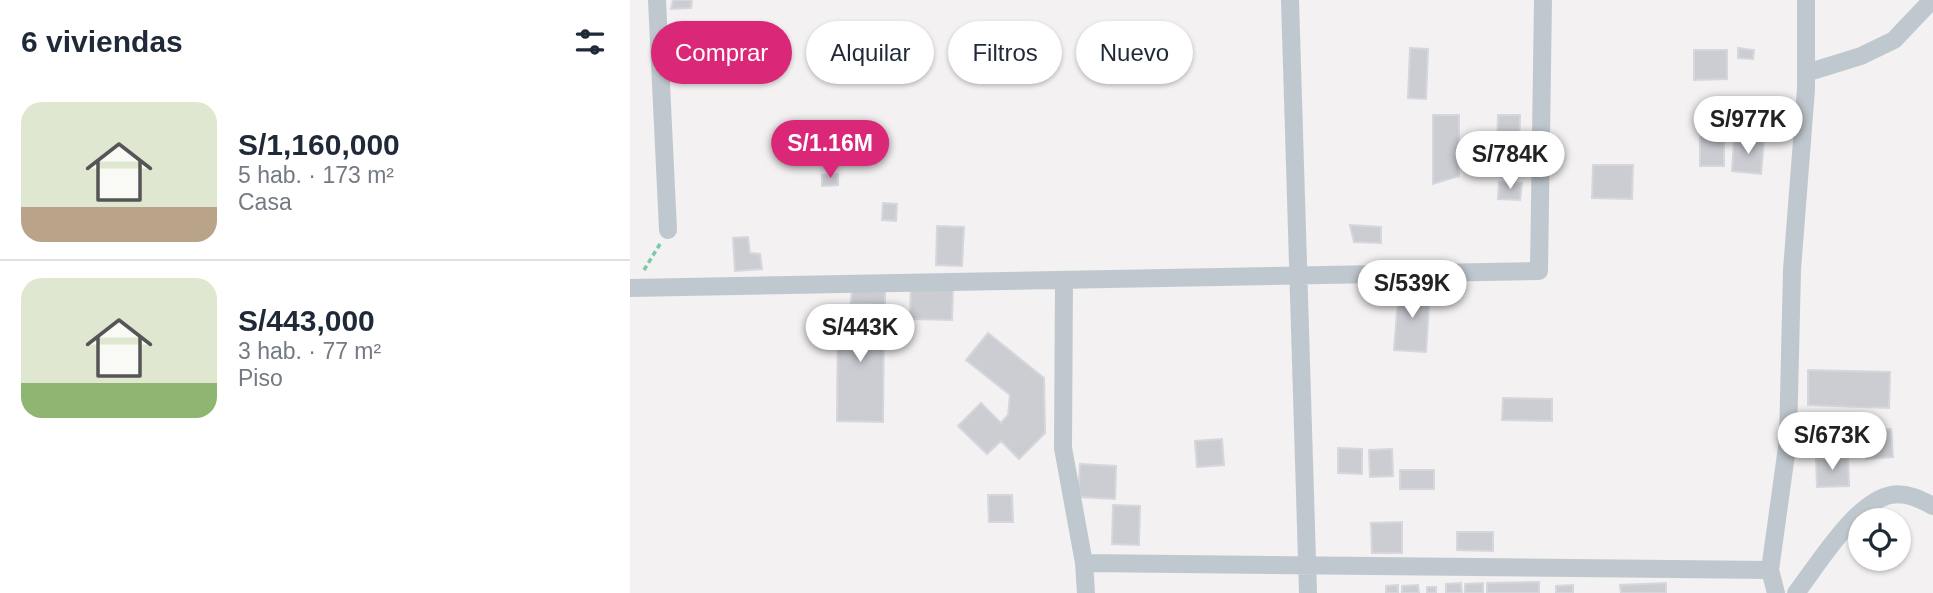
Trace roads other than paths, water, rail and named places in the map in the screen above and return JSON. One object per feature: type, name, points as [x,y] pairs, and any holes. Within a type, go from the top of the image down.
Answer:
[{"type":"street","points":[[657,0],[668,230]]},
{"type":"street","points":[[1290,0],[1308,593]]},
{"type":"street","points":[[632,288],[1539,271],[1543,0]]},
{"type":"street","points":[[1776,593],[1770,570],[1788,440],[1792,270],[1806,73],[1806,0]]},
{"type":"street","points":[[1806,73],[1861,56],[1894,40],[1932,0]]},
{"type":"street","points":[[1064,280],[1063,448],[1084,563],[1086,593]]},
{"type":"street","points":[[1796,593],[1858,512],[1874,501],[1892,494],[1914,496],[1933,506]]},
{"type":"street","points":[[1084,563],[1770,570]]}]
